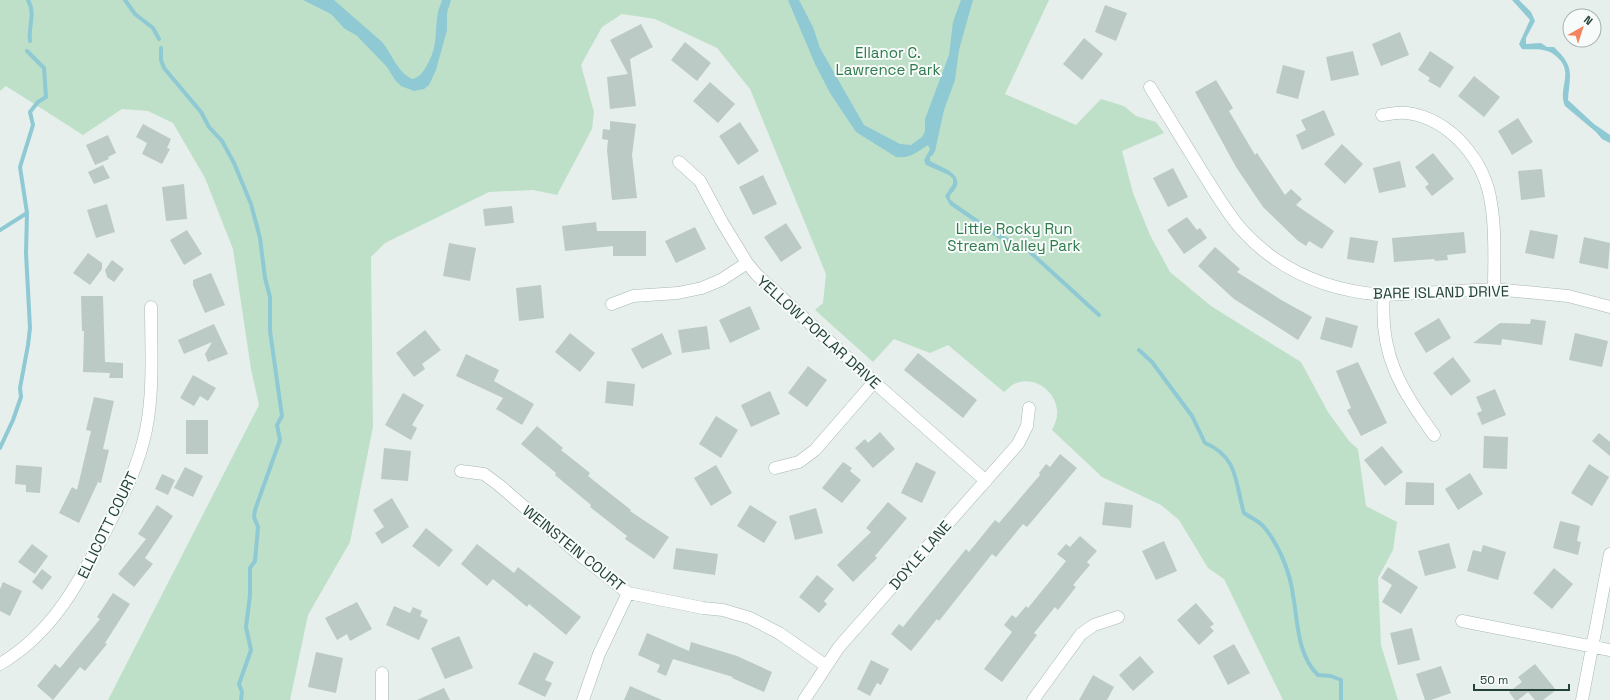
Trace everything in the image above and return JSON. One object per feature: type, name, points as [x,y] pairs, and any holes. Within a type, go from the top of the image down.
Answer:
[{"type":"street","name":"BARE ISLAND DRIVE","points":[[1150,87],[1226,209],[1241,229],[1257,246],[1285,266],[1318,282],[1347,291],[1384,295],[1494,289],[1568,296],[1610,307]]},
{"type":"street","points":[[1382,115],[1405,113],[1431,120],[1456,138],[1476,162],[1486,183],[1492,204],[1494,289]]},
{"type":"street","name":"YELLOW POPLAR DRIVE","points":[[679,162],[700,181],[722,222],[747,263],[780,298],[986,481]]},
{"type":"street","points":[[612,304],[633,296],[678,293],[702,288],[721,280],[747,263]]},
{"type":"street","points":[[1384,295],[1383,324],[1386,346],[1392,366],[1409,400],[1434,435]]},
{"type":"street","name":"ELLICOTT COURT","points":[[0,664],[19,651],[44,628],[71,595],[87,569],[128,486],[135,469],[146,430],[149,409],[151,306]]},
{"type":"street","points":[[775,468],[799,462],[815,450],[874,382]]},
{"type":"street","name":"DOYLE LANE","points":[[804,700],[825,665],[844,641],[1018,444],[1027,426],[1029,408]]},
{"type":"street","name":"WEINSTEIN COURT","points":[[461,471],[484,474],[494,481],[576,552],[628,593],[703,608],[723,610],[750,618],[779,633],[825,665]]},
{"type":"street","points":[[1582,700],[1610,554]]},
{"type":"street","points":[[583,700],[599,654],[628,593]]},
{"type":"street","points":[[1033,700],[1081,634],[1094,625],[1118,617]]},
{"type":"street","points":[[1462,621],[1610,650]]},
{"type":"street","points":[[382,673],[382,700]]},
{"type":"green space","name":"Little Rocky Run Stream Valley Park","points":[[0,0],[1049,0],[1005,94],[1076,125],[1101,99],[1124,106],[1136,116],[1156,122],[1164,133],[1122,151],[1133,193],[1150,235],[1170,272],[1211,306],[1301,362],[1328,412],[1349,441],[1358,449],[1366,506],[1397,522],[1393,550],[1378,578],[1381,645],[1398,700],[1283,700],[1224,579],[1208,568],[1179,520],[1161,505],[1102,477],[1052,430],[1057,415],[1057,410],[1052,396],[1042,386],[1028,381],[1021,382],[1013,385],[1004,392],[948,345],[930,353],[894,339],[873,362],[815,310],[823,303],[826,274],[750,89],[717,48],[655,19],[622,14],[602,27],[581,65],[594,112],[592,129],[557,195],[533,190],[489,192],[385,243],[371,257],[373,427],[350,542],[308,615],[290,700],[108,700],[259,405],[251,369],[233,249],[205,178],[173,123],[148,111],[122,109],[83,135],[6,86],[0,91]]},
{"type":"water","points":[[303,0],[334,0],[381,41],[402,72],[412,79],[417,78],[422,73],[433,52],[438,12],[442,0],[451,0],[447,13],[447,30],[436,70],[429,85],[424,89],[414,91],[401,86],[395,80],[387,67],[356,35],[345,29],[331,14]]},
{"type":"water","points":[[788,0],[799,0],[813,27],[820,48],[864,125],[900,144],[911,145],[922,137],[925,131],[925,119],[949,55],[953,22],[961,0],[973,0],[959,50],[955,80],[944,110],[935,151],[930,157],[930,161],[948,170],[956,178],[957,183],[950,195],[950,199],[953,202],[995,231],[1025,247],[1035,255],[1002,241],[950,205],[945,196],[953,184],[953,179],[949,175],[926,165],[924,160],[930,149],[928,145],[909,156],[896,157],[856,132],[830,93],[815,64]]},
{"type":"water","points":[[1512,0],[1519,0],[1531,12],[1535,21],[1526,38],[1526,44],[1541,43],[1547,47],[1554,47],[1561,54],[1570,71],[1568,100],[1594,124],[1610,135],[1610,143],[1602,139],[1596,132],[1565,106],[1563,93],[1565,69],[1557,57],[1546,51],[1522,49],[1519,44],[1530,20]]},
{"type":"building","points":[[1105,5],[1127,13],[1116,41],[1095,32]]},
{"type":"building","points":[[641,24],[653,47],[630,59],[636,106],[610,109],[607,77],[628,74],[610,40]]},
{"type":"building","points":[[1400,32],[1409,55],[1381,66],[1372,44]]},
{"type":"building","points":[[1084,38],[1103,54],[1082,80],[1063,64]]},
{"type":"building","points":[[685,42],[711,63],[697,81],[671,60]]},
{"type":"building","points":[[1353,51],[1359,75],[1331,81],[1326,57]]},
{"type":"building","points":[[1430,51],[1454,67],[1440,88],[1428,81],[1430,78],[1418,70]]},
{"type":"building","points":[[1283,65],[1305,71],[1298,99],[1276,93]]},
{"type":"building","points":[[1474,76],[1500,97],[1484,117],[1458,96]]},
{"type":"building","points":[[1216,80],[1233,108],[1229,111],[1255,155],[1257,153],[1285,195],[1291,189],[1302,199],[1296,205],[1334,231],[1322,249],[1309,241],[1306,246],[1297,240],[1263,207],[1236,167],[1195,92]]},
{"type":"building","points":[[710,82],[735,104],[718,123],[693,101]]},
{"type":"building","points":[[1324,110],[1335,135],[1302,150],[1296,135],[1306,130],[1301,120]]},
{"type":"building","points":[[1518,118],[1533,142],[1512,155],[1498,131]]},
{"type":"building","points":[[610,121],[636,124],[632,155],[637,198],[612,200],[607,150],[608,140],[602,139],[603,129],[610,130]]},
{"type":"building","points":[[740,122],[759,151],[738,165],[719,136]]},
{"type":"building","points":[[143,124],[171,139],[167,148],[170,149],[162,164],[142,154],[147,143],[136,137]]},
{"type":"building","points":[[108,135],[116,153],[108,157],[109,159],[95,165],[86,145]]},
{"type":"building","points":[[1342,144],[1363,164],[1345,184],[1324,164]]},
{"type":"building","points":[[1433,153],[1454,179],[1432,196],[1425,187],[1429,184],[1415,167]]},
{"type":"building","points":[[1400,161],[1406,187],[1379,193],[1373,168]]},
{"type":"building","points":[[103,165],[110,178],[94,184],[88,172]]},
{"type":"building","points":[[1173,168],[1188,197],[1168,207],[1153,178]]},
{"type":"building","points":[[1542,169],[1545,197],[1521,200],[1518,171]]},
{"type":"building","points":[[763,175],[777,204],[753,215],[739,187]]},
{"type":"building","points":[[184,184],[187,219],[166,221],[162,187]]},
{"type":"building","points":[[107,204],[115,232],[96,238],[87,210]]},
{"type":"building","points":[[512,206],[514,223],[485,226],[483,209]]},
{"type":"building","points":[[1187,217],[1197,230],[1200,228],[1207,238],[1184,254],[1167,230]]},
{"type":"building","points":[[596,222],[597,231],[646,231],[646,256],[613,256],[613,246],[565,251],[562,226]]},
{"type":"building","points":[[786,223],[802,248],[781,262],[764,237]]},
{"type":"building","points":[[695,227],[706,249],[676,263],[665,241]]},
{"type":"building","points":[[187,230],[202,254],[184,265],[170,240]]},
{"type":"building","points":[[1530,230],[1558,235],[1554,259],[1525,253]]},
{"type":"building","points":[[1464,232],[1466,253],[1447,255],[1448,260],[1435,261],[1434,259],[1394,262],[1392,238]]},
{"type":"building","points":[[1350,237],[1378,241],[1374,263],[1347,259]]},
{"type":"building","points":[[1584,237],[1610,243],[1608,269],[1579,263]]},
{"type":"building","points":[[449,243],[476,248],[470,281],[443,276]]},
{"type":"building","points":[[1215,247],[1240,269],[1237,272],[1283,301],[1312,317],[1298,340],[1234,299],[1198,266]]},
{"type":"building","points":[[88,253],[102,263],[102,269],[90,285],[73,273]]},
{"type":"building","points":[[112,260],[124,269],[114,282],[107,277],[105,270]]},
{"type":"building","points":[[211,273],[225,305],[205,313],[193,285],[193,280]]},
{"type":"building","points":[[541,285],[544,318],[519,321],[516,288]]},
{"type":"building","points":[[81,296],[103,296],[105,362],[123,363],[123,378],[109,378],[110,373],[83,372],[84,331],[82,331]]},
{"type":"building","points":[[750,306],[760,329],[730,343],[719,320]]},
{"type":"building","points":[[1326,317],[1358,326],[1352,348],[1320,339]]},
{"type":"building","points":[[1439,318],[1451,338],[1426,353],[1414,333]]},
{"type":"building","points":[[1531,319],[1546,321],[1542,345],[1502,339],[1501,345],[1473,343],[1500,323],[1530,324]]},
{"type":"building","points":[[214,324],[228,354],[208,362],[205,354],[212,342],[184,354],[178,340]]},
{"type":"building","points":[[707,326],[710,349],[682,353],[678,330]]},
{"type":"building","points":[[425,330],[441,350],[422,364],[425,369],[414,377],[396,353]]},
{"type":"building","points":[[570,333],[595,353],[580,372],[555,352]]},
{"type":"building","points":[[662,333],[672,354],[642,369],[631,349]]},
{"type":"building","points":[[1575,333],[1608,341],[1602,367],[1569,360]]},
{"type":"building","points":[[918,353],[977,400],[963,418],[904,370]]},
{"type":"building","points":[[466,354],[499,370],[494,381],[534,404],[522,425],[496,409],[503,398],[456,376]]},
{"type":"building","points":[[1453,357],[1471,381],[1451,396],[1433,373]]},
{"type":"building","points":[[1358,362],[1387,423],[1361,436],[1347,410],[1351,408],[1336,371]]},
{"type":"building","points":[[808,366],[827,380],[807,407],[788,393]]},
{"type":"building","points":[[193,375],[216,388],[208,401],[200,396],[194,406],[180,398]]},
{"type":"building","points":[[607,381],[635,384],[633,406],[605,403]]},
{"type":"building","points":[[1495,389],[1506,415],[1482,425],[1477,413],[1482,411],[1476,397]]},
{"type":"building","points":[[770,391],[780,414],[751,427],[741,405]]},
{"type":"building","points":[[403,393],[424,405],[412,425],[417,428],[411,440],[385,425]]},
{"type":"building","points":[[94,397],[114,401],[103,449],[109,450],[101,483],[98,482],[79,523],[59,513],[72,487],[77,490],[91,431],[86,430]]},
{"type":"building","points":[[716,416],[738,430],[721,458],[699,444]]},
{"type":"building","points":[[186,420],[208,420],[208,454],[186,454]]},
{"type":"building","points":[[537,426],[563,448],[561,450],[590,473],[588,476],[631,510],[630,511],[669,537],[654,559],[625,539],[627,536],[590,507],[591,505],[555,475],[556,473],[521,444]]},
{"type":"building","points":[[880,432],[895,449],[873,468],[855,448],[865,439],[868,443]]},
{"type":"building","points":[[1599,433],[1610,442],[1610,456],[1592,441]]},
{"type":"building","points":[[1484,436],[1508,437],[1507,469],[1483,468]]},
{"type":"building","points":[[1382,446],[1403,472],[1385,486],[1364,460]]},
{"type":"building","points":[[384,448],[411,451],[408,481],[381,479]]},
{"type":"building","points":[[1060,454],[1077,468],[1027,527],[1023,524],[996,557],[992,554],[939,621],[937,619],[911,651],[891,634],[899,624],[903,627],[966,549],[969,552],[995,520],[999,523],[1040,475],[1039,473],[1046,464],[1050,467]]},
{"type":"building","points":[[843,462],[852,468],[850,471],[861,480],[842,503],[822,488]]},
{"type":"building","points":[[916,462],[936,472],[922,503],[901,493]]},
{"type":"building","points":[[1589,464],[1609,477],[1592,506],[1571,493]]},
{"type":"building","points":[[16,465],[42,467],[40,493],[26,492],[26,485],[15,484]]},
{"type":"building","points":[[716,465],[732,493],[711,506],[694,478]]},
{"type":"building","points":[[185,467],[203,476],[193,497],[174,488]]},
{"type":"building","points":[[1470,473],[1483,494],[1458,510],[1445,489]]},
{"type":"building","points":[[162,474],[175,480],[168,495],[155,489]]},
{"type":"building","points":[[1406,482],[1434,483],[1434,505],[1405,505]]},
{"type":"building","points":[[392,498],[409,527],[382,544],[375,533],[384,527],[373,510]]},
{"type":"building","points":[[888,502],[907,518],[875,556],[877,558],[853,582],[837,565],[871,532],[866,528]]},
{"type":"building","points":[[1105,502],[1133,505],[1131,528],[1102,525]]},
{"type":"building","points":[[157,505],[173,516],[145,558],[153,564],[134,587],[118,574],[146,539],[138,534]]},
{"type":"building","points":[[750,505],[777,522],[764,543],[737,526]]},
{"type":"building","points":[[816,508],[823,533],[795,540],[789,516]]},
{"type":"building","points":[[1560,521],[1580,526],[1577,541],[1581,542],[1578,555],[1553,548]]},
{"type":"building","points":[[426,528],[453,550],[439,567],[412,546]]},
{"type":"building","points":[[1080,536],[1097,551],[1087,562],[1090,565],[1073,585],[1076,587],[1058,610],[1055,607],[1034,633],[1037,635],[1002,682],[984,669],[1012,632],[1004,625],[1012,615],[1016,618],[1026,606],[1028,608],[1066,561],[1057,554],[1066,544],[1070,547]]},
{"type":"building","points":[[1164,541],[1177,571],[1156,580],[1142,551]]},
{"type":"building","points":[[1449,543],[1456,568],[1425,576],[1418,551]]},
{"type":"building","points":[[32,544],[48,556],[35,574],[18,562]]},
{"type":"building","points":[[477,544],[514,573],[518,567],[581,617],[566,635],[529,604],[527,607],[493,579],[487,586],[461,564]]},
{"type":"building","points":[[1483,545],[1506,552],[1498,580],[1467,571],[1473,550],[1481,552]]},
{"type":"building","points":[[676,548],[718,554],[715,575],[673,569]]},
{"type":"building","points":[[1388,567],[1418,587],[1401,614],[1382,602],[1392,585],[1381,578]]},
{"type":"building","points":[[1554,568],[1573,584],[1552,609],[1533,593]]},
{"type":"building","points":[[42,569],[52,577],[42,590],[32,582]]},
{"type":"building","points":[[817,575],[834,589],[824,601],[827,604],[819,613],[799,597]]},
{"type":"building","points":[[3,582],[22,591],[10,616],[0,611],[0,589]]},
{"type":"building","points":[[113,593],[130,604],[105,643],[107,644],[85,671],[80,667],[53,700],[37,686],[55,664],[60,668],[100,619],[97,617]]},
{"type":"building","points":[[357,602],[372,629],[350,641],[347,634],[337,640],[325,618]]},
{"type":"building","points":[[1196,603],[1214,624],[1210,627],[1214,631],[1199,645],[1177,620]]},
{"type":"building","points":[[394,606],[410,613],[413,607],[422,611],[420,616],[428,620],[419,640],[386,625]]},
{"type":"building","points":[[1412,628],[1420,660],[1398,665],[1390,633]]},
{"type":"building","points":[[647,633],[689,651],[691,642],[737,656],[772,672],[764,692],[732,678],[733,677],[673,659],[666,676],[657,672],[660,665],[638,655]]},
{"type":"building","points":[[459,636],[473,668],[445,679],[431,648]]},
{"type":"building","points":[[1234,644],[1250,673],[1228,685],[1213,656]]},
{"type":"building","points":[[316,652],[343,658],[336,693],[308,687]]},
{"type":"building","points":[[534,652],[554,662],[545,680],[552,683],[545,697],[518,684]]},
{"type":"building","points":[[1140,656],[1154,672],[1133,691],[1119,675]]},
{"type":"building","points":[[871,660],[889,669],[881,685],[877,683],[870,696],[857,689]]},
{"type":"building","points":[[1535,664],[1556,690],[1543,700],[1535,700],[1528,692],[1518,700],[1515,700],[1509,692],[1522,682],[1518,677]]},
{"type":"building","points":[[1441,666],[1451,693],[1431,700],[1425,700],[1416,674]]},
{"type":"building","points":[[1093,675],[1114,687],[1107,700],[1079,700]]},
{"type":"building","points":[[630,686],[662,700],[624,700]]},
{"type":"building","points":[[444,688],[450,700],[417,700]]},
{"type":"waterway","points":[[28,0],[32,15],[30,41]]},
{"type":"waterway","points":[[125,0],[135,14],[153,28],[159,39]]},
{"type":"waterway","points":[[161,48],[161,60],[164,68],[201,112],[209,127],[222,141],[234,163],[251,204],[260,238],[265,278],[270,297],[270,331],[282,416],[277,425],[280,440],[255,510],[254,517],[258,527],[255,561],[250,568],[250,595],[246,627],[251,650],[239,684],[242,692],[241,700]]},
{"type":"waterway","points":[[0,448],[13,420],[21,397],[20,388],[30,328],[26,253],[27,213],[20,167],[33,125],[30,112],[38,102],[46,97],[44,68],[27,51]]},
{"type":"waterway","points":[[0,230],[27,213]]},
{"type":"waterway","points":[[1030,252],[1099,315]]},
{"type":"waterway","points":[[1139,350],[1152,362],[1192,416],[1205,443],[1216,449],[1230,464],[1237,482],[1244,513],[1264,527],[1283,559],[1292,586],[1300,638],[1306,658],[1318,675],[1331,676],[1341,680],[1341,700]]},
{"type":"park label","name":"Ellanor C. Lawrence Park","points":[[888,60]]}]
